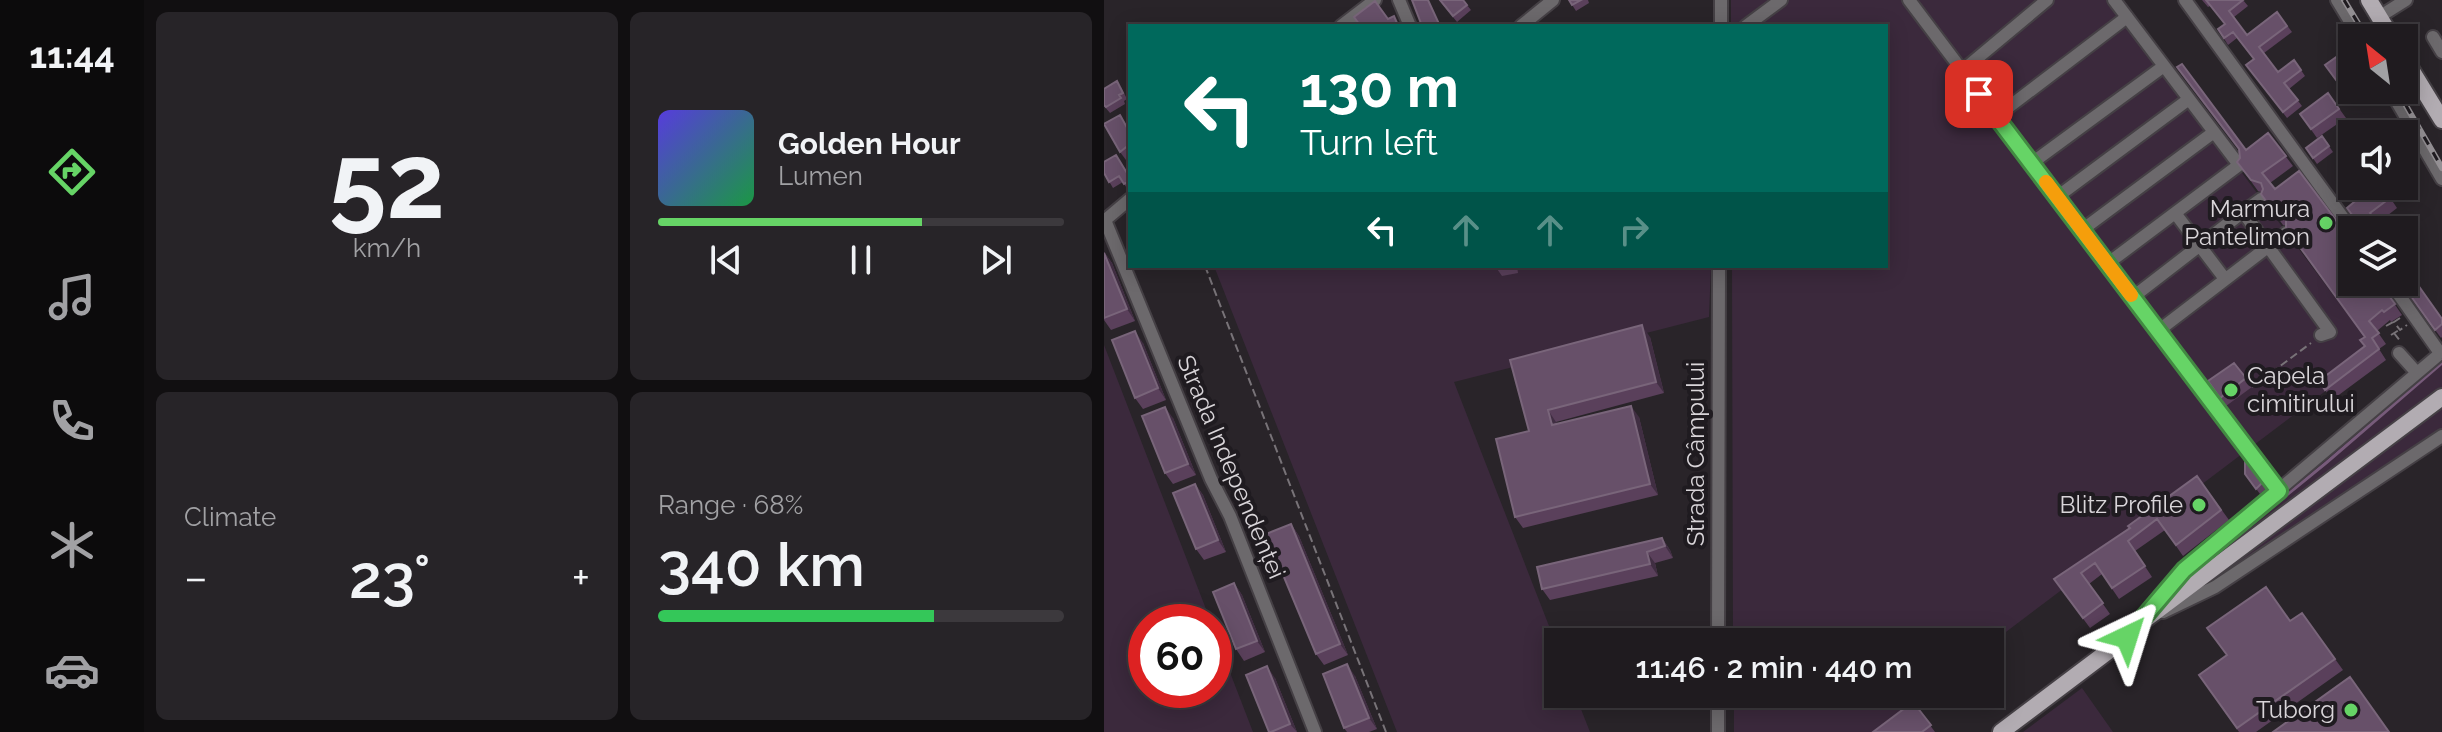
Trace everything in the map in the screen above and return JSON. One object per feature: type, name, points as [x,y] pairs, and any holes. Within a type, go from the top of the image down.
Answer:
[{"type":"main road","points":[[2369,0],[2383,24]]},
{"type":"main road","points":[[2418,76],[2436,99],[2442,120]]},
{"type":"main road","points":[[2001,732],[2127,637],[2136,626],[2442,397]]},
{"type":"main road","points":[[1988,732],[2123,631],[2136,626]]},
{"type":"street","points":[[1344,24],[1375,0]]},
{"type":"street","points":[[1399,0],[1409,24]]},
{"type":"street","points":[[1523,24],[1553,0]]},
{"type":"street","points":[[1721,0],[1721,24]]},
{"type":"street","points":[[1749,24],[1781,0]]},
{"type":"street","points":[[1909,0],[2279,491]]},
{"type":"street","points":[[1962,71],[2047,0]]},
{"type":"street","points":[[2107,264],[2239,165],[2114,0]]},
{"type":"street","points":[[2185,0],[2342,216]]},
{"type":"street","points":[[2337,0],[2352,24]]},
{"type":"street","points":[[2379,17],[2406,0]]},
{"type":"street","points":[[1997,116],[2127,17]]},
{"type":"street","points":[[2433,37],[2442,52]]},
{"type":"street","points":[[2032,163],[2164,66]]},
{"type":"street","points":[[2057,197],[2189,99]]},
{"type":"street","points":[[2398,104],[2442,179]]},
{"type":"street","points":[[2082,230],[2214,132]]},
{"type":"street","points":[[2133,297],[2261,199]]},
{"type":"street","points":[[1104,221],[1128,201]]},
{"type":"street","points":[[2243,212],[2330,332],[2321,335]]},
{"type":"street","points":[[2175,213],[2225,279]]},
{"type":"street","name":"Strada Independenței","points":[[1104,221],[1211,479],[1230,516],[1315,732]]},
{"type":"street","points":[[2158,331],[2286,233]]},
{"type":"street","name":"Strada Câmpului","points":[[1718,628],[1719,268]]},
{"type":"street","points":[[2136,626],[2184,570],[2441,352],[2400,296]]},
{"type":"street","points":[[2399,353],[2417,373]]},
{"type":"street","points":[[2136,626],[2215,587],[2442,436]]},
{"type":"street","points":[[1718,708],[1718,732]]},
{"type":"path","points":[[1206,268],[1386,732]]},
{"type":"path","points":[[2386,326],[2403,316],[2409,326],[2391,335]]},
{"type":"path","points":[[2394,322],[2400,330]]},
{"type":"path","points":[[2252,387],[2321,335]]},
{"type":"shaded area","points":[[1731,0],[2113,0],[2372,347],[2372,356],[2004,633],[2004,628],[1733,628],[1732,268],[1888,268],[1888,24],[1731,24]]},
{"type":"shaded area","points":[[1215,268],[1711,268],[1709,317],[1454,382],[1550,628],[1544,628],[1544,708],[1581,708],[1590,732],[1397,732]]},
{"type":"shaded area","points":[[1104,345],[1204,604],[1128,604],[1128,708],[1232,708],[1232,678],[1253,732],[1104,732]]},
{"type":"shaded area","points":[[2442,358],[2442,431],[2212,585],[2205,583],[2194,567]]},
{"type":"shaded area","points":[[2082,688],[2113,732],[2023,732]]},
{"type":"shaded area","points":[[1734,708],[1905,708],[1873,732],[1734,732]]},
{"type":"building","points":[[1412,0],[1428,0],[1439,24],[1421,24]]},
{"type":"building","points":[[1440,0],[1463,0],[1467,5],[1453,16]]},
{"type":"building","points":[[2206,0],[2243,0],[2229,11],[2247,35],[2277,12],[2287,26],[2259,47],[2278,72],[2294,60],[2301,70],[2284,83],[2298,100],[2283,112],[2246,65],[2254,59],[2233,32],[2224,38],[2218,29],[2225,24]]},
{"type":"building","points":[[1375,1],[1388,19],[1394,16],[1398,24],[1359,24],[1354,17]]},
{"type":"building","points":[[2338,56],[2338,79],[2336,80],[2325,65]]},
{"type":"building","points":[[2182,64],[2246,150],[2268,133],[2286,156],[2262,173],[2275,189],[2299,171],[2338,223],[2338,296],[2389,296],[2395,304],[2369,321],[2379,333],[2372,338],[2379,349],[2325,390],[2319,381],[2365,346],[2360,340],[2365,337],[2286,228],[2286,218],[2282,214],[2276,215],[2261,194],[2261,183],[2251,180],[2237,162],[2239,149],[2177,67]]},
{"type":"building","points":[[1117,81],[1123,93],[1119,95],[1121,98],[1106,107],[1104,89]]},
{"type":"building","points":[[2328,93],[2339,109],[2311,129],[2300,114]]},
{"type":"building","points":[[1120,115],[1128,129],[1128,146],[1120,152],[1104,124]]},
{"type":"building","points":[[2322,136],[2329,146],[2313,158],[2306,148]]},
{"type":"building","points":[[1116,155],[1128,175],[1128,182],[1124,184],[1119,176],[1109,182],[1104,173],[1104,162]]},
{"type":"building","points":[[2356,200],[2387,200],[2370,213],[2372,216],[2352,216],[2347,208]]},
{"type":"building","points":[[1104,253],[1127,309],[1104,318]]},
{"type":"building","points":[[2418,285],[2442,319],[2442,324],[2435,330],[2411,296],[2418,296]]},
{"type":"building","points":[[1642,325],[1656,382],[1548,410],[1552,425],[1631,406],[1650,484],[1515,517],[1496,439],[1529,431],[1510,360]]},
{"type":"building","points":[[1135,331],[1158,388],[1135,398],[1112,340]]},
{"type":"building","points":[[2234,363],[2246,378],[2220,398],[2208,381]]},
{"type":"building","points":[[1165,407],[1188,464],[1165,473],[1142,416]]},
{"type":"building","points":[[2245,460],[2262,483],[2256,489],[2245,474]]},
{"type":"building","points":[[2197,476],[2221,510],[2176,545],[2157,519],[2128,541],[2145,566],[2112,588],[2095,563],[2081,573],[2103,603],[2083,618],[2054,579],[2130,528],[2128,526]]},
{"type":"building","points":[[1195,484],[1218,540],[1196,549],[1173,493]]},
{"type":"building","points":[[1291,524],[1340,644],[1316,654],[1266,534]]},
{"type":"building","points":[[1662,538],[1665,546],[1647,552],[1650,564],[1542,589],[1537,567]]},
{"type":"building","points":[[1234,583],[1257,641],[1236,649],[1232,639],[1232,604],[1218,604],[1213,592]]},
{"type":"building","points":[[2266,587],[2290,621],[2302,613],[2335,659],[2237,728],[2199,675],[2227,655],[2207,628]]},
{"type":"building","points":[[1347,664],[1369,718],[1344,728],[1323,674]]},
{"type":"building","points":[[1267,666],[1290,724],[1271,732],[1246,675]]},
{"type":"building","name":"Tuborg","points":[[2350,677],[2389,732],[2273,732]]},
{"type":"building","points":[[1905,708],[1918,708],[1931,725],[1922,732],[1873,732]]},
{"type":"waterway","points":[[2197,568],[2442,363]]},
{"type":"railway","points":[[2344,0],[2359,24]]},
{"type":"railway","points":[[2405,104],[2442,168]]},
{"type":"slow traffic","points":[[2046,182],[2131,295]]},
{"type":"place","name":"Marmura Pantelimon","points":[[2326,223]]},
{"type":"place","name":"Capela cimitirului","points":[[2231,390]]},
{"type":"place","name":"Blitz Profile","points":[[2199,505]]},
{"type":"place","name":"Tuborg","points":[[2351,710]]},
{"type":"route","points":[[1979,94],[2279,491],[2184,570],[2127,637]]}]
